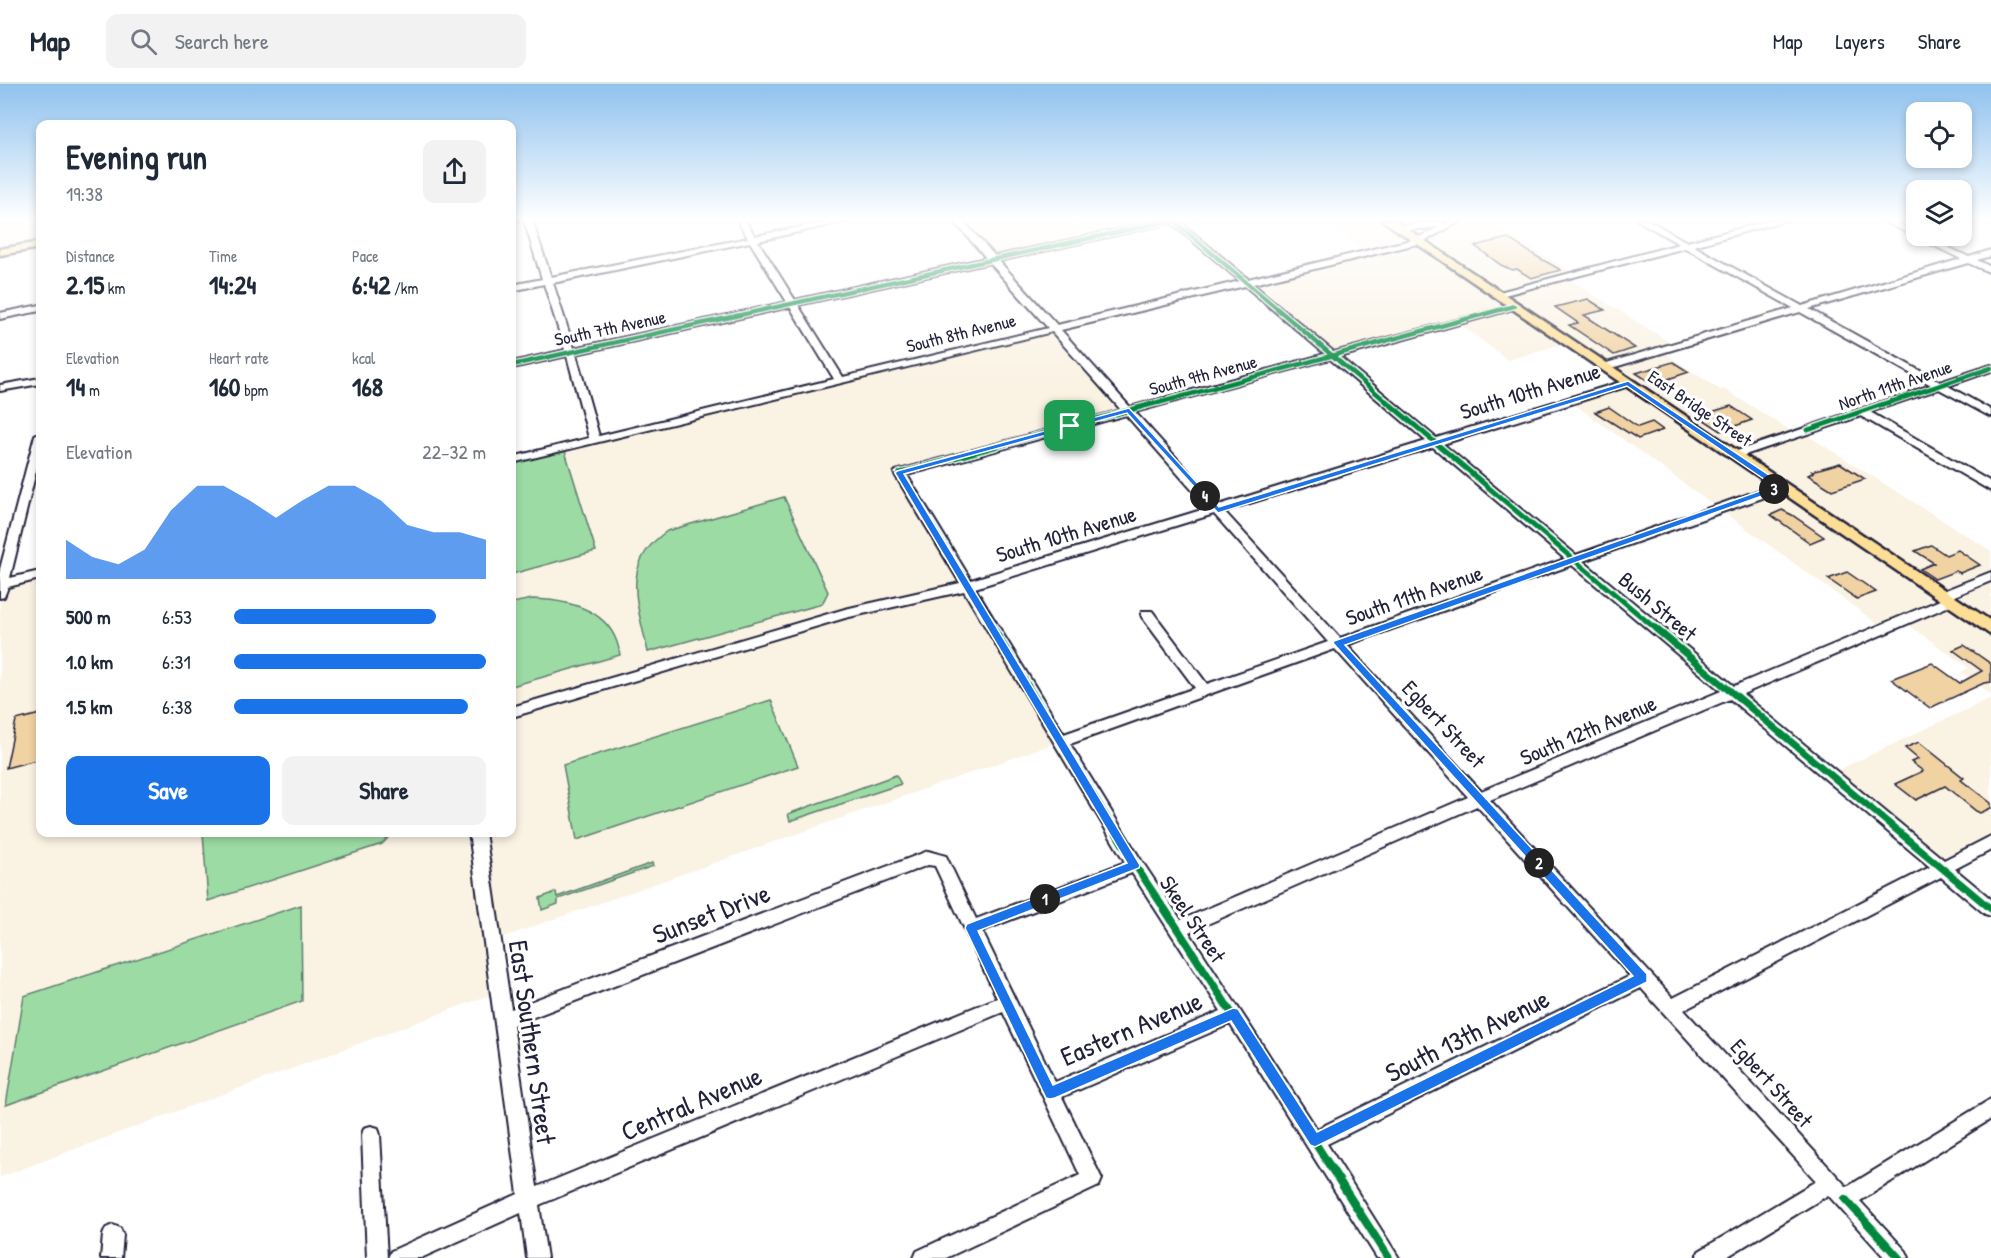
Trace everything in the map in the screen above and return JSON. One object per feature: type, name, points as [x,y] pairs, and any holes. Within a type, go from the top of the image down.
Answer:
[{"type":"main road","name":"East Bridge Street","points":[[1468,275],[1991,629]]},
{"type":"street","points":[[544,275],[570,352],[595,440]]},
{"type":"street","points":[[516,287],[577,275]]},
{"type":"street","points":[[774,275],[840,381]]},
{"type":"street","name":"South 7th Avenue","points":[[516,364],[925,275]]},
{"type":"street","name":"Egbert Street","points":[[1006,275],[1338,643],[1899,1258]]},
{"type":"street","name":"Bush Street","points":[[1238,275],[1575,561],[1991,909]]},
{"type":"street","name":"South 8th Avenue","points":[[516,459],[1281,275]]},
{"type":"street","points":[[1497,294],[1573,275]]},
{"type":"street","points":[[1740,275],[1991,414]]},
{"type":"street","points":[[1604,367],[1916,275]]},
{"type":"street","name":"South 9th Avenue","points":[[900,473],[1514,306]]},
{"type":"street","points":[[0,316],[36,309]]},
{"type":"street","name":"North 11th Avenue","points":[[1735,455],[1991,369]]},
{"type":"street","points":[[0,388],[36,382]]},
{"type":"street","name":"South 10th Avenue","points":[[516,711],[845,614],[967,586],[1628,383]]},
{"type":"street","points":[[1862,412],[1991,487]]},
{"type":"street","points":[[1,588],[36,469]]},
{"type":"street","name":"Skeel Street","points":[[900,473],[1135,865],[1315,1140],[1389,1258]]},
{"type":"street","name":"South 11th Avenue","points":[[1061,741],[1575,561],[1781,486]]},
{"type":"street","points":[[1,588],[36,576]]},
{"type":"street","name":"South 12th Avenue","points":[[1178,929],[1732,692],[1946,599],[1991,576]]},
{"type":"street","points":[[1147,614],[1204,691]]},
{"type":"street","name":"East Southern Street","points":[[478,837],[537,1258]]},
{"type":"street","points":[[1671,1008],[1991,843]]},
{"type":"street","name":"Sunset Drive","points":[[502,1021],[928,858],[940,861],[971,928]]},
{"type":"street","points":[[924,1258],[1092,1179],[971,928],[1135,865]]},
{"type":"street","name":"South 13th Avenue","points":[[1315,1140],[1643,978]]},
{"type":"street","name":"Central Avenue","points":[[398,1258],[528,1200],[1006,1002]]},
{"type":"street","name":"Eastern Avenue","points":[[1050,1093],[1233,1014]]},
{"type":"street","points":[[1845,1199],[1991,1108]]},
{"type":"street","points":[[371,1136],[377,1258]]},
{"type":"street","points":[[1706,1258],[1830,1183]]},
{"type":"street","points":[[111,1258],[113,1235]]},
{"type":"shaded area","points":[[1280,275],[1572,275],[1565,277],[1676,346],[1661,351],[1720,390],[1724,389],[1796,434],[1802,432],[1991,551],[1991,694],[1961,672],[1969,668],[1903,621],[1885,629],[1570,401],[1627,384],[1568,342],[1508,360],[1457,322],[1334,356],[1248,283]]},
{"type":"shaded area","points":[[1055,329],[1129,410],[900,473],[1061,741],[492,941],[498,992],[0,1177],[0,585],[36,576],[36,837],[516,837],[516,573],[596,550],[564,448]]},
{"type":"shaded area","points":[[1991,698],[1991,843],[1942,868],[1830,774]]},
{"type":"green space","points":[[564,448],[596,551],[516,573],[516,459]]},
{"type":"green space","points":[[784,497],[828,592],[822,604],[648,652],[637,602],[636,586],[637,571],[642,557],[652,544],[667,531]]},
{"type":"green space","points":[[532,599],[547,600],[588,610],[609,627],[620,655],[516,685],[516,602]]},
{"type":"green space","points":[[771,700],[798,766],[577,840],[563,765]]},
{"type":"green space","points":[[896,775],[901,784],[790,821],[788,814]]},
{"type":"green space","points":[[203,837],[389,837],[382,844],[208,901]]},
{"type":"green space","points":[[652,863],[653,866],[558,899],[558,904],[542,910],[540,898],[556,892],[557,897]]},
{"type":"green space","points":[[301,905],[302,1001],[6,1105],[24,996]]},
{"type":"building","points":[[1526,275],[1543,275],[1531,278]]},
{"type":"building","points":[[1588,299],[1605,310],[1584,315],[1635,348],[1614,355],[1569,325],[1578,323],[1555,307]]},
{"type":"building","points":[[1673,362],[1689,372],[1653,384],[1636,373]]},
{"type":"building","points":[[1731,406],[1752,420],[1721,431],[1698,416]]},
{"type":"building","points":[[1609,407],[1638,427],[1652,422],[1663,430],[1638,439],[1595,412]]},
{"type":"building","points":[[1840,463],[1865,479],[1832,490],[1808,475],[1814,472],[1812,471]]},
{"type":"building","points":[[1782,510],[1824,537],[1810,543],[1771,515]]},
{"type":"building","points":[[1931,545],[1946,555],[1958,550],[1980,565],[1935,579],[1920,569],[1934,563],[1915,551]]},
{"type":"building","points":[[1847,572],[1876,592],[1857,599],[1828,579]]},
{"type":"building","points":[[1964,645],[1991,664],[1991,682],[1984,683],[1930,708],[1891,679],[1932,663],[1960,683],[1982,671],[1953,650]]},
{"type":"building","points":[[36,715],[36,760],[6,768],[16,720]]},
{"type":"building","points":[[1919,742],[1964,778],[1961,780],[1991,803],[1991,808],[1980,813],[1945,786],[1916,800],[1895,784],[1923,771],[1911,762],[1918,759],[1905,748]]},
{"type":"cycle path","points":[[516,364],[923,275]]},
{"type":"cycle path","points":[[1237,275],[1501,499],[1991,909]]},
{"type":"cycle path","points":[[1389,1258],[1135,865],[900,473],[1514,306]]},
{"type":"cycle path","points":[[1808,430],[1991,368]]},
{"type":"cycle path","points":[[1845,1199],[1899,1258]]},
{"type":"route","points":[[1628,383],[1781,486],[1575,561],[1338,643],[1643,978],[1315,1140],[1233,1014],[1050,1093],[971,928],[1135,865],[900,473],[1070,426],[1129,410],[1218,510],[1628,383]]}]
